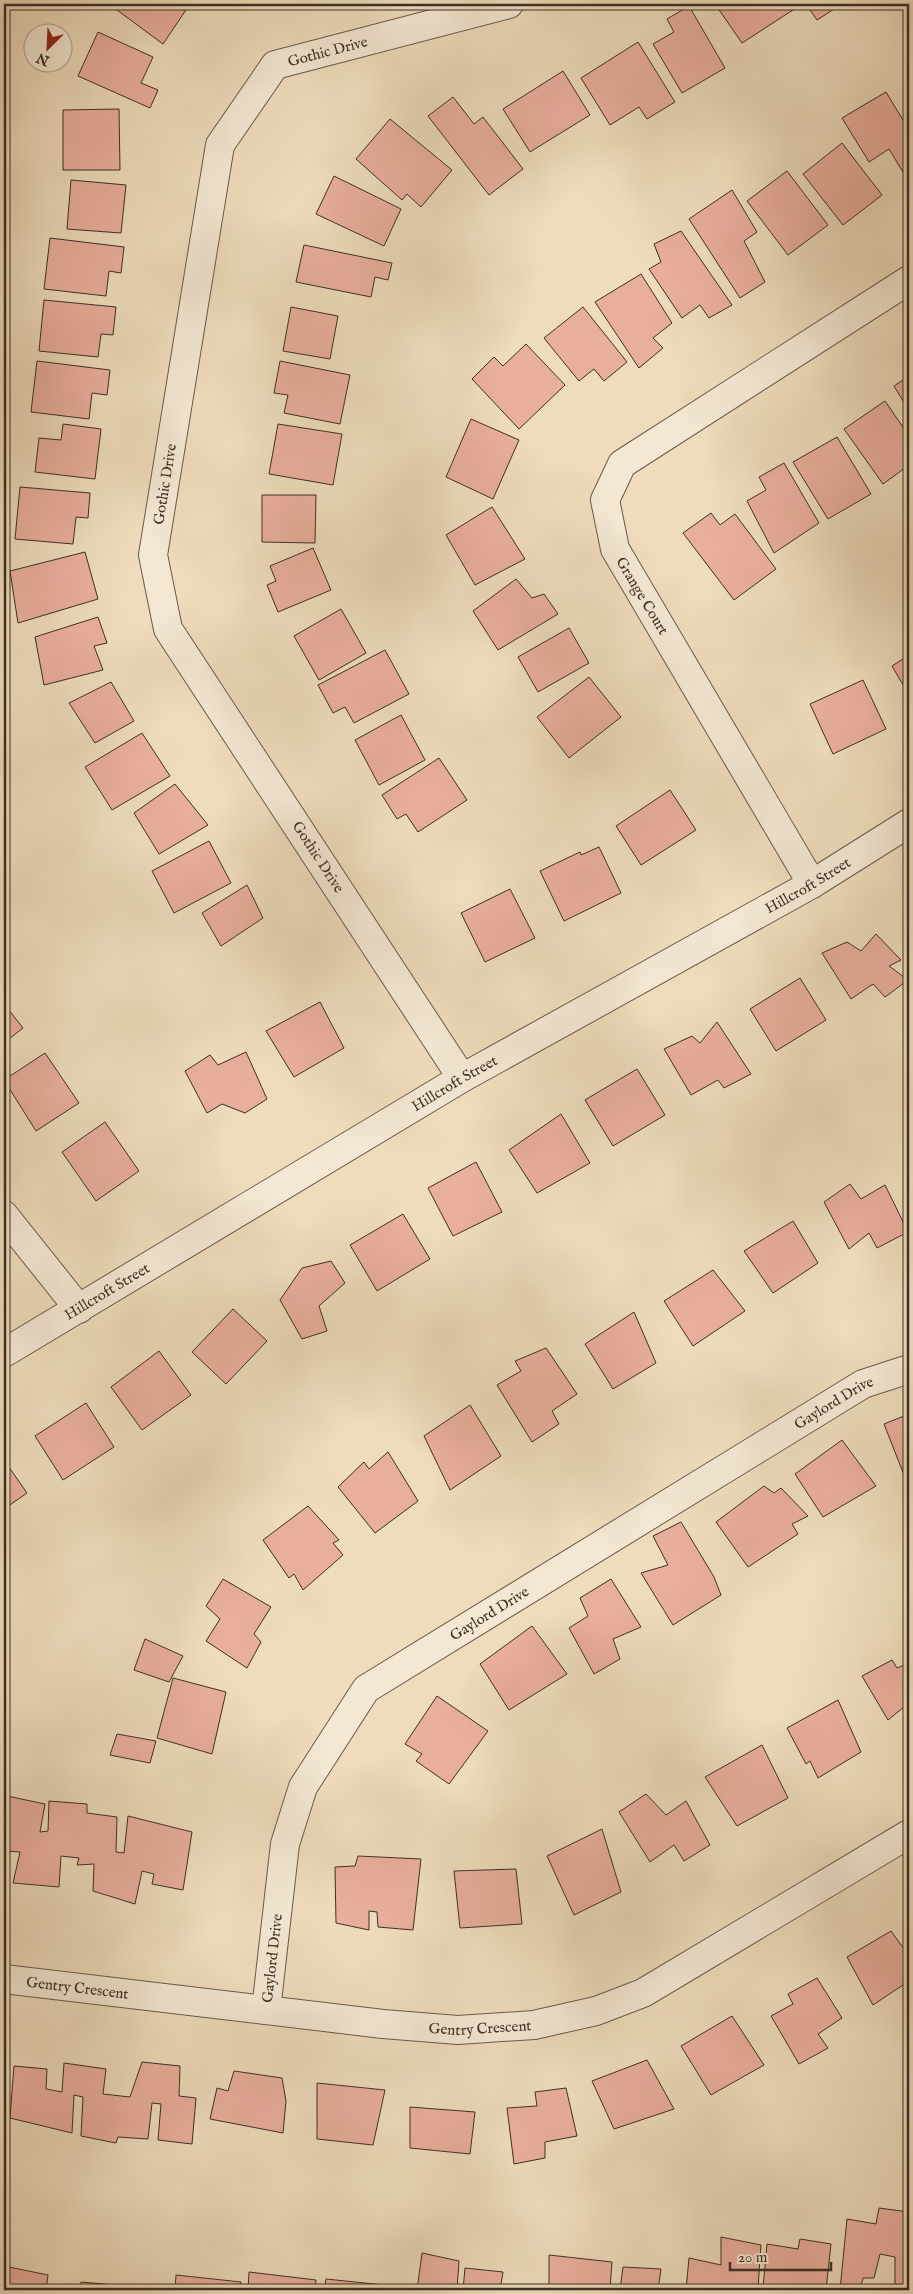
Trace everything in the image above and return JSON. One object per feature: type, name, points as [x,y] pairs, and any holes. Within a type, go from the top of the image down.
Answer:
[{"type":"street","name":"Gothic Drive","points":[[462,1078],[168,628],[153,554],[220,145],[275,65],[509,4]]},
{"type":"street","name":"Grange Court","points":[[812,884],[615,549],[605,500],[622,464],[909,280]]},
{"type":"street","name":"Hillcroft Street","points":[[4,1354],[462,1078],[812,884],[909,823]]},
{"type":"street","points":[[4,1215],[78,1309]]},
{"type":"street","name":"Gaylord Drive","points":[[266,2010],[288,1834],[302,1786],[366,1689],[863,1384],[909,1368]]},
{"type":"street","name":"Gentry Crescent","points":[[4,1979],[383,2024],[458,2030],[534,2025],[596,2011],[642,1993],[909,1834]]},
{"type":"building","points":[[121,4],[190,4],[163,44],[117,10]]},
{"type":"building","points":[[715,4],[794,4],[796,8],[742,43]]},
{"type":"building","points":[[806,4],[842,4],[817,20]]},
{"type":"building","points":[[689,6],[725,68],[682,93],[653,44],[674,32],[667,19]]},
{"type":"building","points":[[98,32],[153,57],[141,83],[158,90],[150,108],[78,76]]},
{"type":"building","points":[[638,42],[675,102],[647,119],[639,107],[610,125],[581,78]]},
{"type":"building","points":[[563,71],[590,115],[530,152],[503,109]]},
{"type":"building","points":[[886,92],[909,130],[909,182],[889,149],[869,162],[842,118]]},
{"type":"building","points":[[453,97],[474,124],[483,117],[523,169],[489,195],[428,116]]},
{"type":"building","points":[[119,109],[120,170],[63,170],[63,110]]},
{"type":"building","points":[[390,119],[452,170],[421,207],[407,194],[402,200],[356,159]]},
{"type":"building","points":[[842,143],[882,195],[843,225],[803,174]]},
{"type":"building","points":[[787,171],[828,225],[788,255],[747,201]]},
{"type":"building","points":[[334,176],[401,209],[384,246],[316,214]]},
{"type":"building","points":[[71,180],[126,185],[121,233],[67,229]]},
{"type":"building","points":[[732,190],[757,232],[744,241],[765,282],[740,298],[689,219]]},
{"type":"building","points":[[681,231],[732,305],[709,318],[700,305],[682,318],[649,269],[661,262],[654,244]]},
{"type":"building","points":[[50,238],[124,247],[121,273],[109,271],[106,296],[44,289]]},
{"type":"building","points":[[304,245],[392,263],[388,280],[375,277],[371,297],[296,282]]},
{"type":"building","points":[[641,274],[672,323],[653,338],[663,348],[639,368],[595,302]]},
{"type":"building","points":[[44,300],[116,307],[113,335],[101,334],[98,357],[39,351]]},
{"type":"building","points":[[291,307],[338,316],[330,359],[283,351]]},
{"type":"building","points":[[583,307],[627,362],[604,381],[594,369],[579,381],[544,338]]},
{"type":"building","points":[[526,344],[565,385],[519,429],[472,379],[494,357],[503,366]]},
{"type":"building","points":[[37,361],[110,370],[107,395],[92,393],[89,419],[31,412]]},
{"type":"building","points":[[280,361],[350,375],[340,424],[284,413],[288,395],[274,393]]},
{"type":"building","points":[[909,376],[909,411],[894,386]]},
{"type":"building","points":[[885,401],[909,436],[909,465],[883,484],[844,429]]},
{"type":"building","points":[[471,419],[519,440],[493,499],[446,477]]},
{"type":"building","points":[[63,424],[101,429],[95,479],[35,472],[39,438],[61,440]]},
{"type":"building","points":[[278,424],[342,434],[333,485],[269,474]]},
{"type":"building","points":[[837,437],[871,494],[828,519],[793,462]]},
{"type":"building","points":[[784,463],[819,523],[774,553],[747,501],[766,490],[759,477]]},
{"type":"building","points":[[20,487],[90,493],[88,518],[76,517],[73,544],[15,539]]},
{"type":"building","points":[[262,495],[316,495],[315,543],[262,542]]},
{"type":"building","points":[[492,507],[525,559],[475,585],[446,535]]},
{"type":"building","points":[[711,513],[720,525],[735,514],[776,569],[734,600],[683,533]]},
{"type":"building","points":[[313,548],[331,590],[278,612],[267,585],[276,581],[270,566]]},
{"type":"building","points":[[85,552],[98,599],[18,623],[10,571]]},
{"type":"building","points":[[516,579],[532,598],[544,594],[558,614],[498,650],[473,611]]},
{"type":"building","points":[[341,609],[366,653],[319,680],[294,636]]},
{"type":"building","points":[[98,617],[107,643],[94,646],[103,670],[44,685],[35,637]]},
{"type":"building","points":[[569,628],[589,663],[538,692],[518,657]]},
{"type":"building","points":[[385,650],[409,694],[354,723],[345,707],[333,713],[318,685]]},
{"type":"building","points":[[909,655],[909,695],[892,666]]},
{"type":"building","points":[[589,677],[621,717],[569,758],[537,717]]},
{"type":"building","points":[[863,680],[886,729],[833,754],[810,704]]},
{"type":"building","points":[[111,682],[134,721],[95,743],[69,703]]},
{"type":"building","points":[[401,715],[425,760],[379,785],[355,740]]},
{"type":"building","points":[[142,733],[170,776],[112,810],[85,767]]},
{"type":"building","points":[[439,758],[467,800],[418,832],[406,814],[397,819],[382,795]]},
{"type":"building","points":[[175,784],[208,825],[159,854],[134,813]]},
{"type":"building","points":[[670,790],[696,830],[641,865],[616,826]]},
{"type":"building","points":[[209,841],[231,883],[174,913],[152,871]]},
{"type":"building","points":[[599,847],[621,893],[564,921],[540,871],[580,852],[581,855]]},
{"type":"building","points":[[247,885],[263,918],[221,946],[202,913]]},
{"type":"building","points":[[510,889],[535,938],[485,962],[461,913]]},
{"type":"building","points":[[876,934],[901,960],[889,966],[908,980],[885,997],[873,984],[851,999],[822,953],[847,942],[861,951]]},
{"type":"building","points":[[800,978],[826,1020],[776,1051],[750,1009]]},
{"type":"building","points":[[320,1002],[344,1048],[294,1077],[266,1031]]},
{"type":"building","points":[[4,1004],[23,1028],[4,1043]]},
{"type":"building","points":[[717,1022],[751,1074],[724,1088],[718,1080],[691,1095],[664,1049],[692,1036],[700,1043]]},
{"type":"building","points":[[246,1052],[267,1099],[245,1113],[222,1104],[207,1113],[185,1071],[210,1055],[218,1065]]},
{"type":"building","points":[[45,1053],[79,1103],[36,1131],[4,1080]]},
{"type":"building","points":[[637,1069],[665,1115],[613,1146],[585,1100]]},
{"type":"building","points":[[561,1114],[590,1163],[537,1193],[509,1150]]},
{"type":"building","points":[[105,1122],[139,1171],[96,1201],[62,1152]]},
{"type":"building","points":[[476,1162],[502,1212],[453,1236],[428,1188]]},
{"type":"building","points":[[850,1184],[861,1199],[885,1185],[908,1232],[877,1248],[869,1233],[849,1249],[824,1202]]},
{"type":"building","points":[[403,1214],[430,1259],[377,1291],[350,1245]]},
{"type":"building","points":[[793,1221],[818,1263],[773,1293],[744,1251]]},
{"type":"building","points":[[331,1261],[345,1283],[319,1306],[327,1331],[302,1339],[280,1300],[302,1268]]},
{"type":"building","points":[[713,1270],[745,1311],[693,1346],[664,1301]]},
{"type":"building","points":[[233,1309],[267,1341],[226,1384],[192,1352]]},
{"type":"building","points":[[634,1312],[656,1363],[613,1389],[585,1344]]},
{"type":"building","points":[[546,1348],[577,1394],[552,1411],[559,1424],[532,1442],[497,1385],[521,1371],[515,1361]]},
{"type":"building","points":[[159,1351],[191,1395],[142,1430],[111,1387]]},
{"type":"building","points":[[86,1403],[114,1447],[63,1480],[35,1436]]},
{"type":"building","points":[[470,1405],[501,1456],[450,1490],[424,1436]]},
{"type":"building","points":[[909,1414],[909,1474],[904,1475],[884,1424]]},
{"type":"building","points":[[842,1440],[876,1486],[823,1517],[795,1474]]},
{"type":"building","points":[[388,1452],[418,1501],[375,1533],[338,1487],[364,1462],[369,1469]]},
{"type":"building","points":[[4,1460],[27,1493],[4,1509]]},
{"type":"building","points":[[764,1486],[774,1493],[781,1488],[808,1516],[792,1524],[798,1534],[748,1567],[716,1522]]},
{"type":"building","points":[[308,1506],[339,1540],[333,1543],[343,1555],[303,1590],[294,1574],[289,1578],[263,1540]]},
{"type":"building","points":[[681,1522],[714,1577],[721,1595],[673,1625],[641,1573],[668,1565],[653,1536]]},
{"type":"building","points":[[223,1579],[271,1607],[254,1634],[261,1642],[247,1668],[206,1641],[220,1619],[206,1606]]},
{"type":"building","points":[[611,1579],[641,1627],[613,1639],[620,1659],[594,1674],[569,1628],[588,1616],[580,1598]]},
{"type":"building","points":[[532,1626],[567,1674],[509,1710],[480,1664]]},
{"type":"building","points":[[145,1639],[183,1656],[169,1682],[134,1670]]},
{"type":"building","points":[[892,1660],[897,1668],[909,1663],[909,1703],[888,1720],[862,1676]]},
{"type":"building","points":[[173,1678],[226,1692],[212,1754],[157,1738]]},
{"type":"building","points":[[437,1696],[488,1731],[449,1784],[416,1761],[422,1754],[405,1744]]},
{"type":"building","points":[[838,1700],[861,1752],[818,1778],[810,1761],[806,1764],[787,1728]]},
{"type":"building","points":[[117,1734],[156,1741],[150,1763],[110,1755]]},
{"type":"building","points":[[762,1745],[788,1798],[737,1826],[705,1777]]},
{"type":"building","points":[[646,1794],[666,1815],[686,1801],[710,1845],[684,1861],[674,1845],[650,1862],[619,1812]]},
{"type":"building","points":[[7,1796],[45,1804],[40,1832],[48,1831],[49,1801],[87,1804],[87,1813],[117,1817],[116,1852],[124,1853],[128,1816],[192,1832],[183,1890],[152,1884],[154,1874],[142,1871],[135,1904],[93,1891],[94,1864],[77,1865],[79,1858],[61,1856],[59,1887],[13,1883],[20,1852],[6,1851],[4,1865],[4,1806],[6,1806]]},
{"type":"building","points":[[602,1829],[621,1892],[574,1915],[547,1856]]},
{"type":"building","points":[[358,1856],[421,1859],[413,1930],[378,1927],[377,1912],[369,1911],[369,1930],[336,1923],[335,1867],[355,1866]]},
{"type":"building","points":[[516,1869],[522,1924],[460,1928],[454,1871]]},
{"type":"building","points":[[891,1931],[909,1956],[909,1981],[873,2005],[847,1957]]},
{"type":"building","points":[[817,1978],[842,2018],[818,2034],[828,2048],[799,2064],[771,2016],[793,2004],[788,1994]]},
{"type":"building","points":[[732,2016],[764,2065],[711,2095],[681,2046]]},
{"type":"building","points":[[647,2060],[674,2109],[614,2129],[592,2081]]},
{"type":"building","points":[[142,2062],[180,2066],[179,2096],[196,2098],[192,2144],[158,2140],[161,2104],[152,2103],[148,2139],[118,2137],[116,2143],[81,2136],[83,2097],[74,2095],[72,2133],[10,2118],[14,2066],[47,2069],[46,2089],[62,2092],[64,2063],[106,2069],[103,2094],[130,2097]]},
{"type":"building","points":[[234,2071],[282,2078],[286,2101],[283,2133],[210,2119],[217,2088],[228,2091]]},
{"type":"building","points":[[317,2083],[385,2090],[373,2145],[317,2139]]},
{"type":"building","points":[[566,2088],[577,2136],[545,2142],[545,2158],[514,2164],[507,2108],[537,2106],[535,2092]]},
{"type":"building","points":[[410,2107],[475,2112],[470,2154],[410,2148]]},
{"type":"building","points":[[879,2208],[909,2212],[909,2287],[895,2286],[895,2257],[880,2254],[874,2278],[863,2278],[860,2290],[840,2290],[847,2219],[876,2224]]},
{"type":"building","points":[[721,2237],[761,2245],[758,2288],[763,2288],[767,2244],[798,2249],[800,2239],[831,2244],[826,2290],[736,2290],[720,2286],[719,2290],[686,2290],[689,2258],[721,2265]]},
{"type":"building","points":[[422,2253],[459,2261],[457,2290],[417,2290]]},
{"type":"building","points":[[549,2255],[612,2262],[610,2290],[549,2290]]},
{"type":"building","points":[[4,2266],[48,2275],[46,2290],[4,2290]]},
{"type":"building","points":[[623,2267],[661,2269],[658,2290],[620,2290]]},
{"type":"building","points":[[465,2268],[503,2272],[500,2290],[463,2290]]},
{"type":"building","points":[[249,2272],[316,2280],[315,2290],[248,2290]]},
{"type":"building","points":[[176,2275],[241,2282],[240,2290],[175,2290]]},
{"type":"building","points":[[326,2279],[394,2286],[394,2290],[324,2290]]},
{"type":"building","points":[[81,2282],[139,2287],[138,2290],[80,2290]]}]
